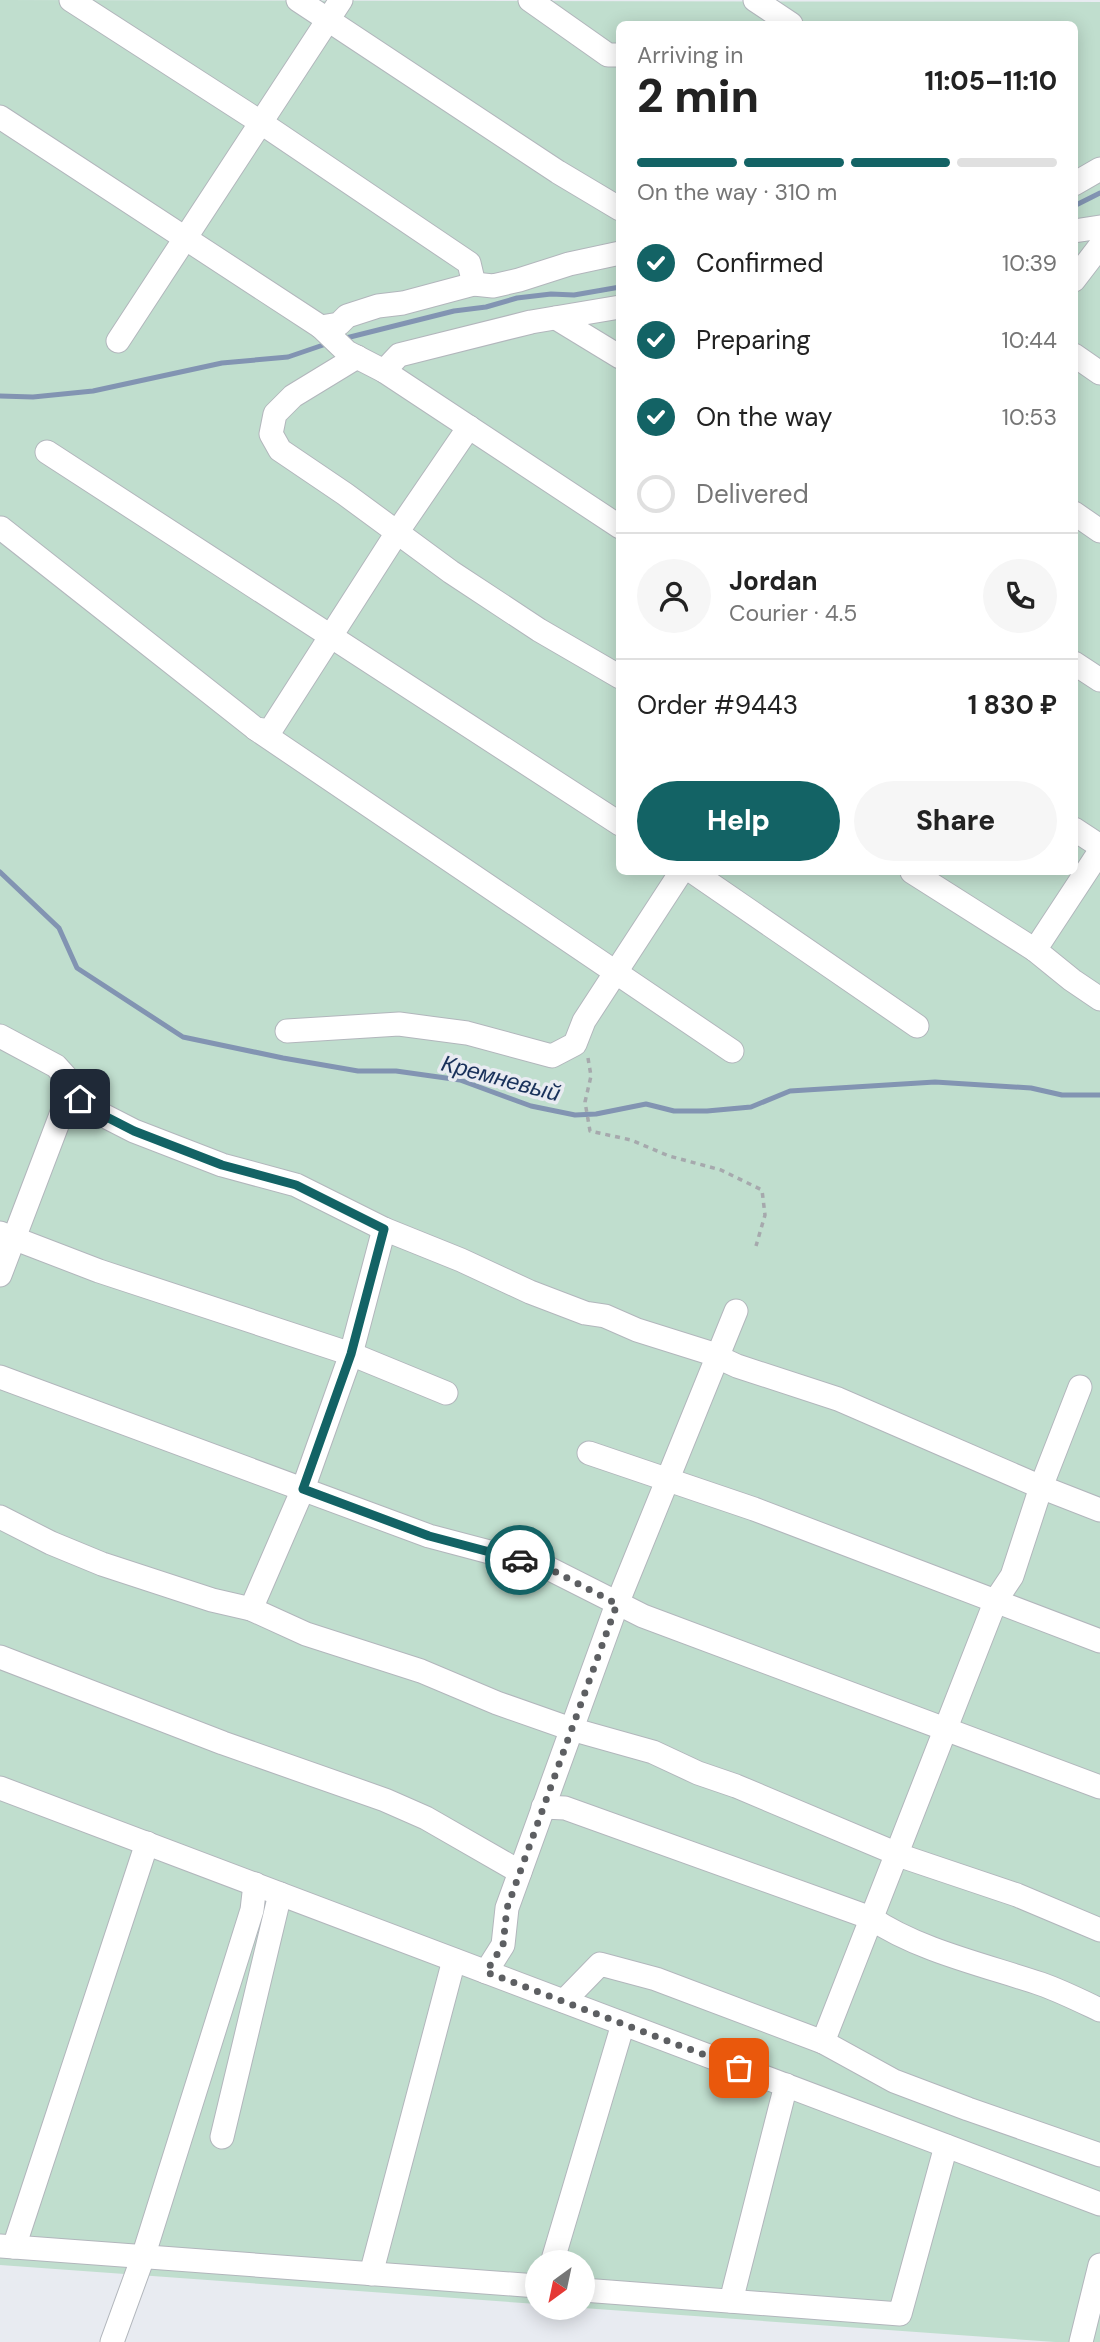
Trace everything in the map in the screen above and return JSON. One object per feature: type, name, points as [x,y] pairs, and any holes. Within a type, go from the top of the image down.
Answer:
[{"type":"lane","points":[[71,0],[469,263],[474,284]]},
{"type":"lane","points":[[298,0],[587,191],[616,207]]},
{"type":"lane","points":[[118,341],[341,0]]},
{"type":"lane","points":[[530,0],[608,55],[616,55]]},
{"type":"lane","points":[[755,0],[786,21]]},
{"type":"lane","points":[[0,117],[321,327],[352,354],[384,371],[616,524]]},
{"type":"lane","points":[[1078,182],[1100,169]]},
{"type":"lane","points":[[1078,230],[1100,227]]},
{"type":"lane","points":[[1078,275],[1100,246]]},
{"type":"lane","points":[[321,327],[339,324],[347,316],[378,306],[403,303],[474,284],[493,286],[616,254]]},
{"type":"lane","points":[[384,371],[400,355],[492,331],[616,308]]},
{"type":"lane","points":[[556,318],[616,355]]},
{"type":"lane","points":[[352,354],[293,396],[275,414],[271,434],[280,450],[451,572],[539,630],[616,675]]},
{"type":"lane","points":[[1078,358],[1100,373]]},
{"type":"lane","points":[[256,729],[270,731],[397,533],[469,427]]},
{"type":"lane","points":[[47,452],[616,821]]},
{"type":"lane","points":[[1078,516],[1100,531]]},
{"type":"lane","points":[[0,530],[1,528],[12,536],[256,729],[732,1051]]},
{"type":"lane","points":[[1078,666],[1100,680]]},
{"type":"lane","points":[[1035,950],[1100,849],[1078,832]]},
{"type":"lane","points":[[287,1031],[399,1024],[467,1033],[552,1056],[575,1044],[584,1021],[679,875]]},
{"type":"lane","points":[[697,875],[918,1026]]},
{"type":"lane","points":[[917,875],[1035,950],[1100,999]]},
{"type":"lane","points":[[0,1036],[56,1066],[75,1087]]},
{"type":"lane","points":[[0,1275],[7,1236],[66,1100],[80,1099],[109,1119],[222,1165],[296,1185],[384,1229],[461,1260],[519,1288],[838,1399],[1041,1488],[1100,1510]]},
{"type":"lane","points":[[251,1609],[303,1489],[351,1354],[384,1229]]},
{"type":"lane","points":[[7,1236],[99,1271],[351,1354],[446,1394]]},
{"type":"lane","points":[[486,1972],[503,1945],[507,1908],[617,1604],[736,1311]]},
{"type":"lane","points":[[0,1377],[429,1536],[546,1567],[643,1616],[1100,1787]]},
{"type":"lane","points":[[823,2042],[996,1600],[1012,1576],[1041,1488],[1080,1387]]},
{"type":"lane","points":[[589,1452],[754,1509],[1100,1642]]},
{"type":"lane","points":[[0,1517],[51,1543],[102,1563],[212,1600],[251,1609],[306,1634],[421,1671],[497,1703],[571,1729],[653,1752],[898,1854],[1017,1895],[1100,1930]]},
{"type":"lane","points":[[0,1657],[223,1743],[385,1800],[449,1830],[520,1872]]},
{"type":"lane","points":[[0,1788],[1100,2204]]},
{"type":"lane","points":[[543,1807],[565,1808],[871,1918],[892,1933],[1042,1984],[1100,2010]]},
{"type":"lane","points":[[147,1843],[7,2246],[525,2285]]},
{"type":"lane","points":[[112,2342],[143,2257],[252,1910],[254,1884]]},
{"type":"lane","points":[[222,2137],[280,1894]]},
{"type":"lane","points":[[371,2274],[454,1960]]},
{"type":"lane","points":[[564,2001],[600,1964],[656,1979],[823,2042],[894,2081],[1100,2155]]},
{"type":"lane","points":[[556,2250],[623,2024]]},
{"type":"lane","points":[[731,2301],[786,2085]]},
{"type":"lane","points":[[595,2291],[900,2314],[946,2146]]},
{"type":"lane","points":[[1080,2342],[1100,2265]]},
{"type":"path","points":[[584,1021],[591,1076],[584,1102],[590,1131],[631,1140],[669,1156],[721,1170],[762,1191],[765,1215],[756,1246]]},
{"type":"green space","points":[[0,0],[1100,2],[1100,2342],[1055,2342],[595,2309],[595,2250],[525,2250],[525,2303],[0,2265]]},
{"type":"waterway","points":[[1078,204],[1100,193]]},
{"type":"waterway","points":[[342,339],[517,298],[551,294],[574,295],[616,288]]},
{"type":"waterway","points":[[0,396],[33,397],[93,391],[222,363],[288,357],[329,343]]},
{"type":"waterway","name":"Кремневый","points":[[0,872],[59,928],[77,968],[183,1037],[283,1058],[358,1071],[396,1071],[460,1080],[531,1106],[575,1115],[596,1114],[646,1104],[674,1111],[751,1107],[790,1091],[935,1082],[1031,1088],[1062,1095],[1100,1095]]},
{"type":"way so far","points":[[520,1560],[546,1567],[617,1604],[507,1908],[503,1945],[486,1972],[739,2068]]},
{"type":"route","points":[[80,1099],[91,1109],[134,1131],[222,1165],[296,1185],[384,1229],[351,1354],[303,1489],[429,1536],[520,1560]]}]
